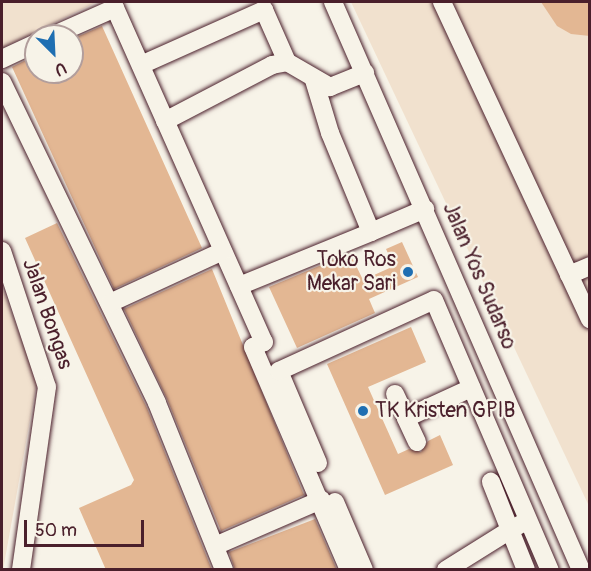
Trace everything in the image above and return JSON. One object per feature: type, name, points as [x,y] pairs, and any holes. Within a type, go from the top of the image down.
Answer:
[{"type":"street","name":"Jalan Yos Sudarso","points":[[333,2],[581,570]]},
{"type":"street","points":[[442,2],[590,319]]},
{"type":"street","points":[[79,24],[115,8],[264,342],[253,347],[321,500],[349,570]]},
{"type":"street","points":[[141,65],[264,10],[287,62],[314,80],[330,87],[365,73]]},
{"type":"street","points":[[2,59],[24,49]]},
{"type":"street","points":[[165,121],[255,73],[287,62]]},
{"type":"street","points":[[314,80],[330,133],[371,232]]},
{"type":"street","points":[[2,82],[157,403],[224,570]]},
{"type":"street","points":[[239,286],[425,209]]},
{"type":"street","name":"Jalan Bongas","points":[[2,250],[47,387],[21,570]]},
{"type":"street","points":[[110,303],[223,250]]},
{"type":"street","points":[[569,275],[590,266]]},
{"type":"street","points":[[364,570],[279,371],[434,300],[550,570]]},
{"type":"street","points":[[406,418],[471,388]]},
{"type":"street","points":[[395,394],[417,442]]},
{"type":"street","points":[[491,482],[526,570]]},
{"type":"street","points":[[215,546],[321,500]]},
{"type":"street","points":[[446,570],[528,521]]},
{"type":"shaded area","points":[[2,2],[97,2],[52,24],[24,24],[24,37],[2,48]]},
{"type":"shaded area","points":[[351,2],[589,2],[589,506]]},
{"type":"shaded area","points":[[2,287],[37,381],[3,570],[2,569]]},
{"type":"building","points":[[541,2],[590,2],[590,36],[571,34],[557,26]]},
{"type":"building","points":[[102,26],[202,248],[114,289],[12,67],[24,61],[24,84],[84,84],[84,34]]},
{"type":"building","points":[[57,223],[147,408],[212,570],[106,570],[79,508],[131,485],[134,480],[25,238]]},
{"type":"building","points":[[402,242],[418,277],[369,299],[375,313],[297,348],[269,287],[350,253],[363,280],[394,266],[386,249]]},
{"type":"building","points":[[212,269],[304,495],[221,531],[167,399],[124,309]]},
{"type":"building","name":"TK Kristen GPIB","points":[[411,327],[426,362],[368,387],[398,454],[409,449],[421,452],[428,441],[440,435],[453,465],[385,495],[327,364]]},
{"type":"building","points":[[315,519],[337,570],[235,570],[229,552]]},
{"type":"place","name":"Toko Ros Mekar Sari","points":[[408,272]]},
{"type":"place","name":"TK Kristen GPIB","points":[[363,411]]}]
